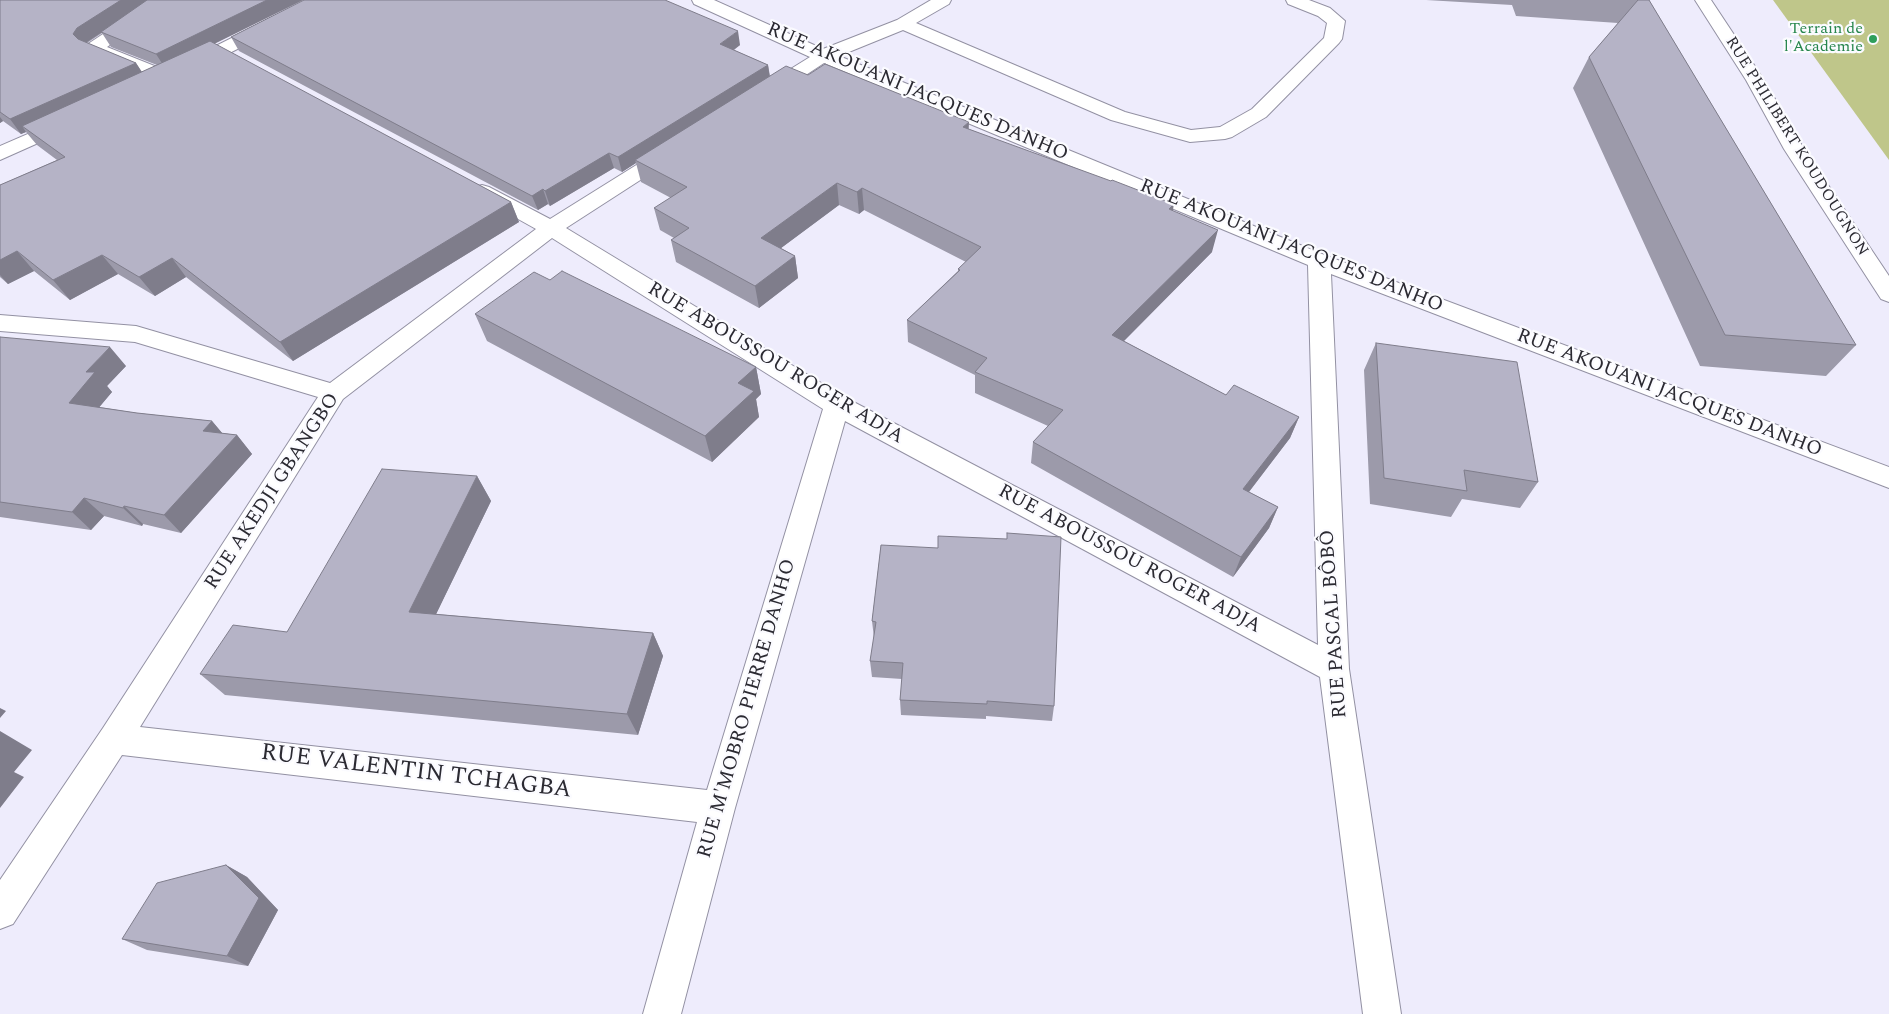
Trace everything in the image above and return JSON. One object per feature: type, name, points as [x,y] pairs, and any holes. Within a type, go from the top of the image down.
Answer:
[{"type":"street","points":[[165,0],[94,48],[165,77]]},
{"type":"street","points":[[148,85],[221,51],[320,0]]},
{"type":"street","name":"RUE AKOUANI JACQUES DANHO","points":[[700,0],[823,56],[1319,261],[1889,478]]},
{"type":"street","points":[[749,103],[823,56],[903,24],[943,0]]},
{"type":"street","points":[[903,24],[1118,116],[1190,136],[1224,133],[1259,113],[1333,39],[1336,21],[1324,12],[1294,0]]},
{"type":"street","name":"RUE PHILIBERT KOUDOUGNON","points":[[1703,0],[1755,80],[1794,149],[1889,294]]},
{"type":"street","points":[[221,51],[247,65]]},
{"type":"street","points":[[0,154],[87,114]]},
{"type":"street","name":"RUE AKEDJI GBANGBO","points":[[0,910],[114,738],[334,393],[551,228],[691,140]]},
{"type":"street","name":"RUE ABOUSSOU ROGER ADJA","points":[[464,182],[551,228],[837,405],[1334,669]]},
{"type":"street","name":"RUE PASCAL BÔBÔ","points":[[1319,261],[1334,669],[1382,1014]]},
{"type":"street","points":[[0,322],[136,334],[334,393]]},
{"type":"street","name":"RUE M'MOBRO PIERRE DANHO","points":[[662,1014],[718,808],[837,405]]},
{"type":"street","name":"RUE VALENTIN TCHAGBA","points":[[114,738],[718,808]]},
{"type":"green space","points":[[1773,0],[1889,0],[1889,160]]},
{"type":"building","points":[[0,0],[121,0],[77,28],[73,34],[78,39],[136,63],[10,119],[0,112]]},
{"type":"building","points":[[147,0],[267,0],[156,54],[101,32]]},
{"type":"building","points":[[304,0],[665,0],[738,31],[720,44],[768,65],[618,157],[609,153],[545,191],[543,189],[532,196],[231,37]]},
{"type":"building","points":[[1638,0],[1649,0],[1856,345],[1725,335],[1589,57]]},
{"type":"building","points":[[210,41],[511,202],[280,342],[172,258],[139,277],[102,255],[53,280],[17,251],[0,260],[0,185],[65,157],[22,126]]},
{"type":"building","points":[[825,64],[969,122],[963,127],[1174,204],[1169,209],[1218,230],[1112,335],[1226,395],[1234,385],[1299,417],[1243,489],[1278,507],[1241,557],[1033,442],[1063,410],[975,372],[987,358],[907,320],[960,270],[958,269],[981,247],[862,188],[857,192],[837,183],[761,238],[795,256],[755,286],[671,240],[689,228],[654,208],[687,187],[635,160],[786,66],[808,75]]},
{"type":"building","points":[[562,271],[756,367],[738,383],[754,391],[705,436],[475,314],[534,272],[550,280]]},
{"type":"building","points":[[0,337],[110,347],[86,372],[95,372],[69,403],[212,421],[203,431],[237,435],[164,515],[124,506],[123,508],[84,498],[72,512],[0,502]]},
{"type":"building","points":[[1376,343],[1517,362],[1538,482],[1464,470],[1467,491],[1384,478]]},
{"type":"building","points":[[382,469],[477,476],[409,612],[653,633],[627,714],[200,674],[233,625],[287,632]]},
{"type":"building","points":[[1007,533],[1061,537],[1054,706],[987,701],[987,704],[900,700],[903,663],[870,661],[876,622],[872,621],[881,545],[938,548],[938,536],[1007,539]]},
{"type":"building","points":[[226,865],[259,898],[227,956],[122,939],[157,883]]},
{"type":"place","name":"Terrain de l'Academie","points":[[1873,39]]}]
